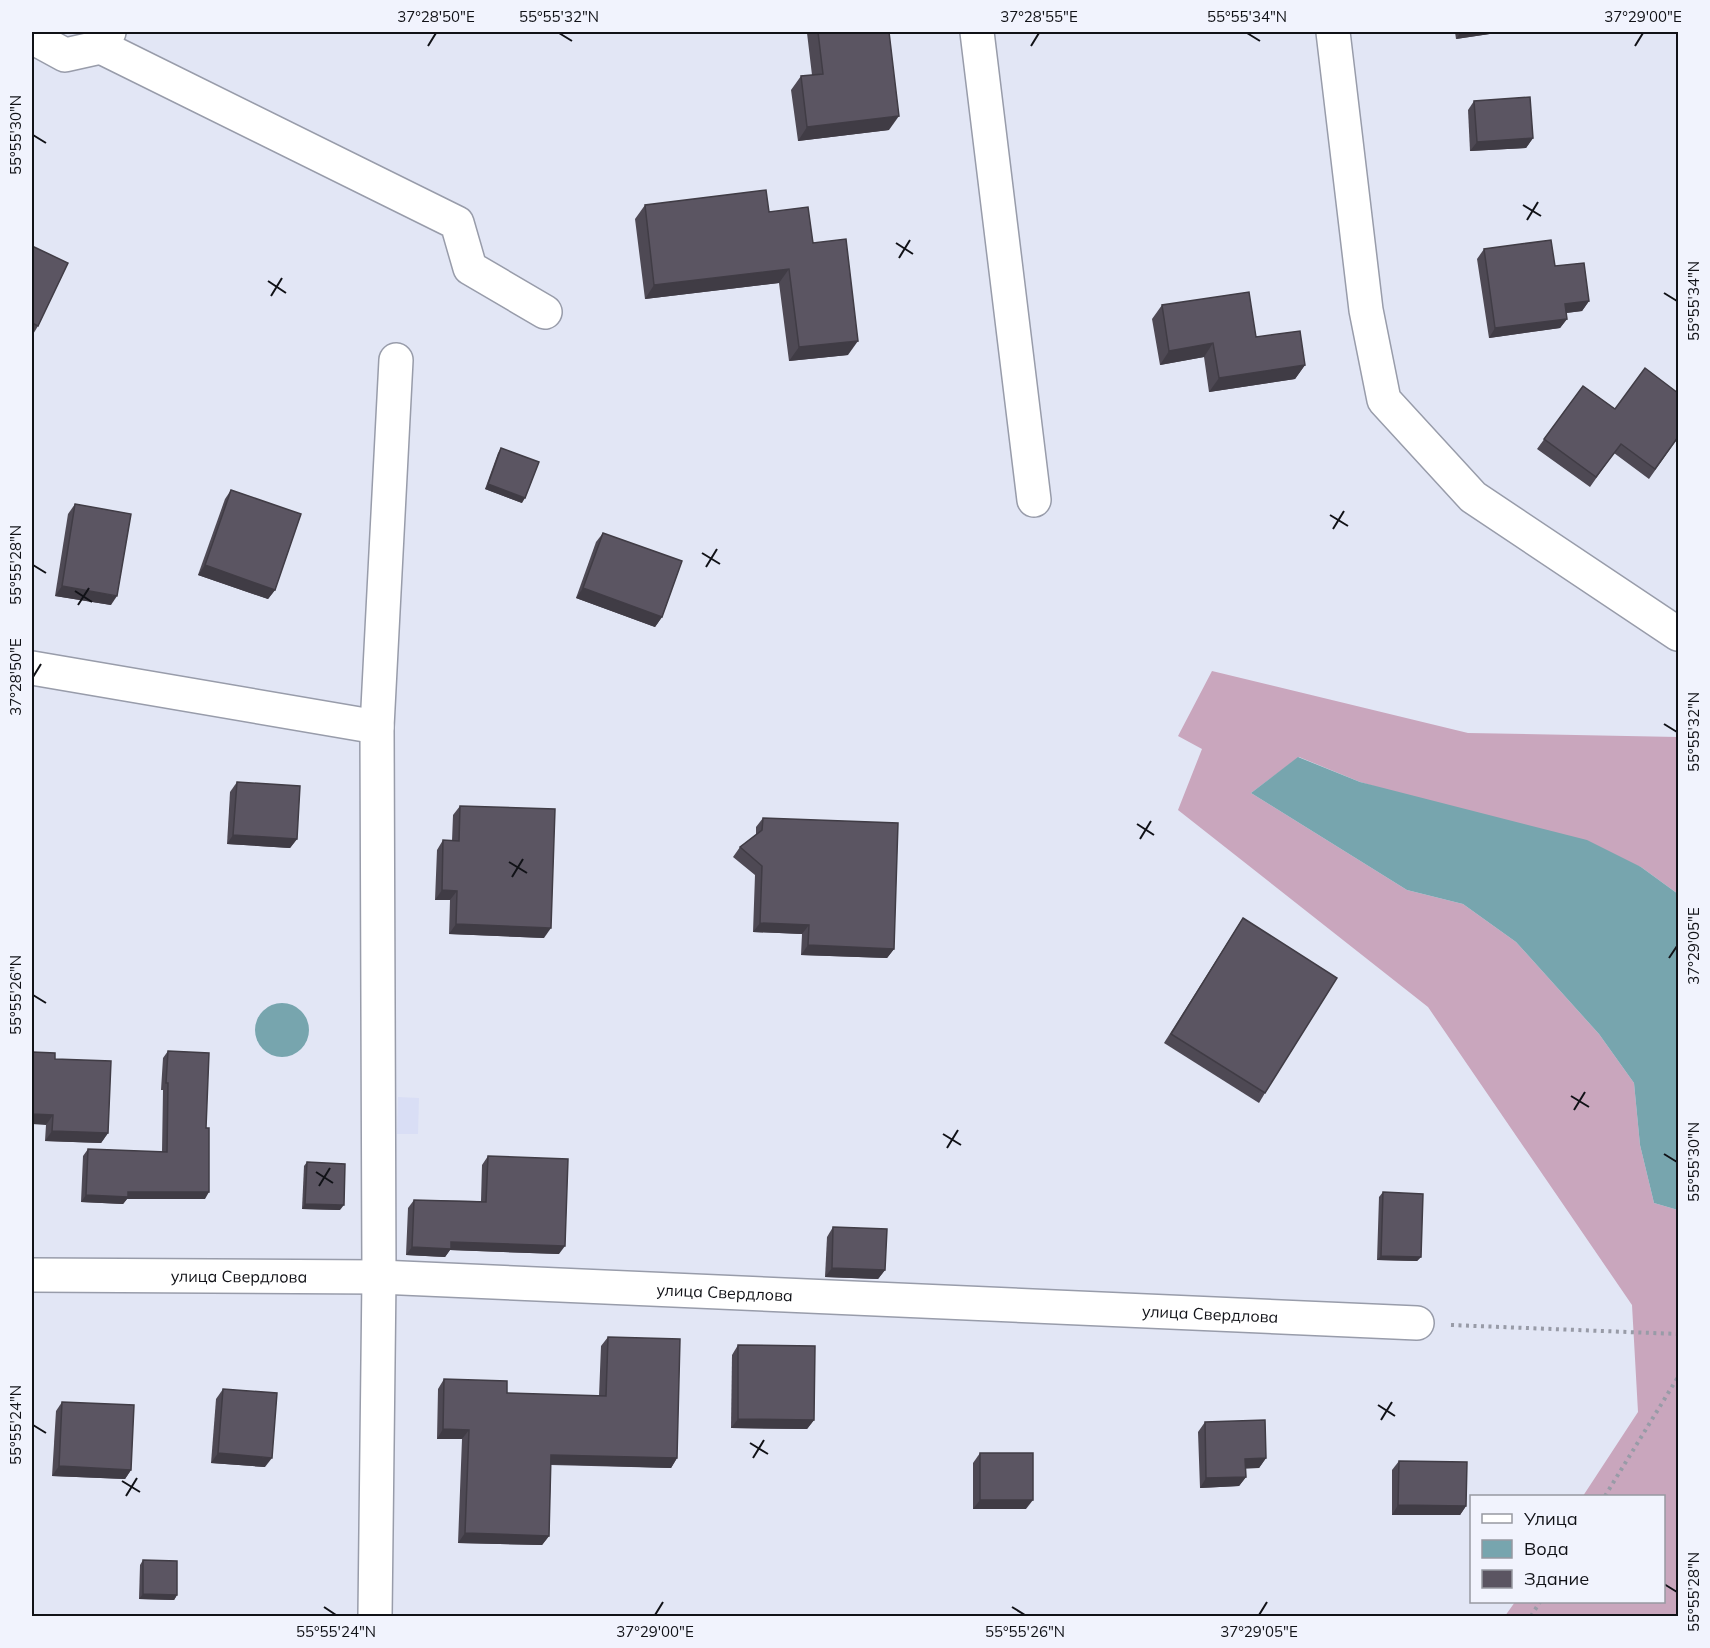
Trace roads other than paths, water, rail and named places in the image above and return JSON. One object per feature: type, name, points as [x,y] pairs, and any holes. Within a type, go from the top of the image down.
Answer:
[{"type":"street","points":[[977,32],[1034,500]]},
{"type":"street","points":[[1333,32],[1366,310],[1384,400],[1473,497],[1678,634]]},
{"type":"street","points":[[32,37],[65,55],[105,39],[457,223],[470,268],[544,312]]},
{"type":"street","points":[[375,1617],[379,1277],[377,727],[396,360]]},
{"type":"street","points":[[32,668],[377,727]]},
{"type":"street","name":"улица Свердлова","points":[[32,1275],[379,1277],[1417,1323]]},
{"type":"water","points":[[1298,757],[1360,782],[1587,840],[1641,867],[1678,894],[1678,1210],[1654,1203],[1640,1145],[1634,1083],[1599,1034],[1516,942],[1463,904],[1407,890],[1251,793]]},
{"type":"water","points":[[277,1003],[287,1003],[297,1007],[305,1015],[309,1030],[305,1045],[297,1053],[287,1057],[277,1057],[267,1053],[259,1045],[255,1035],[255,1025],[259,1015],[267,1007]]}]
